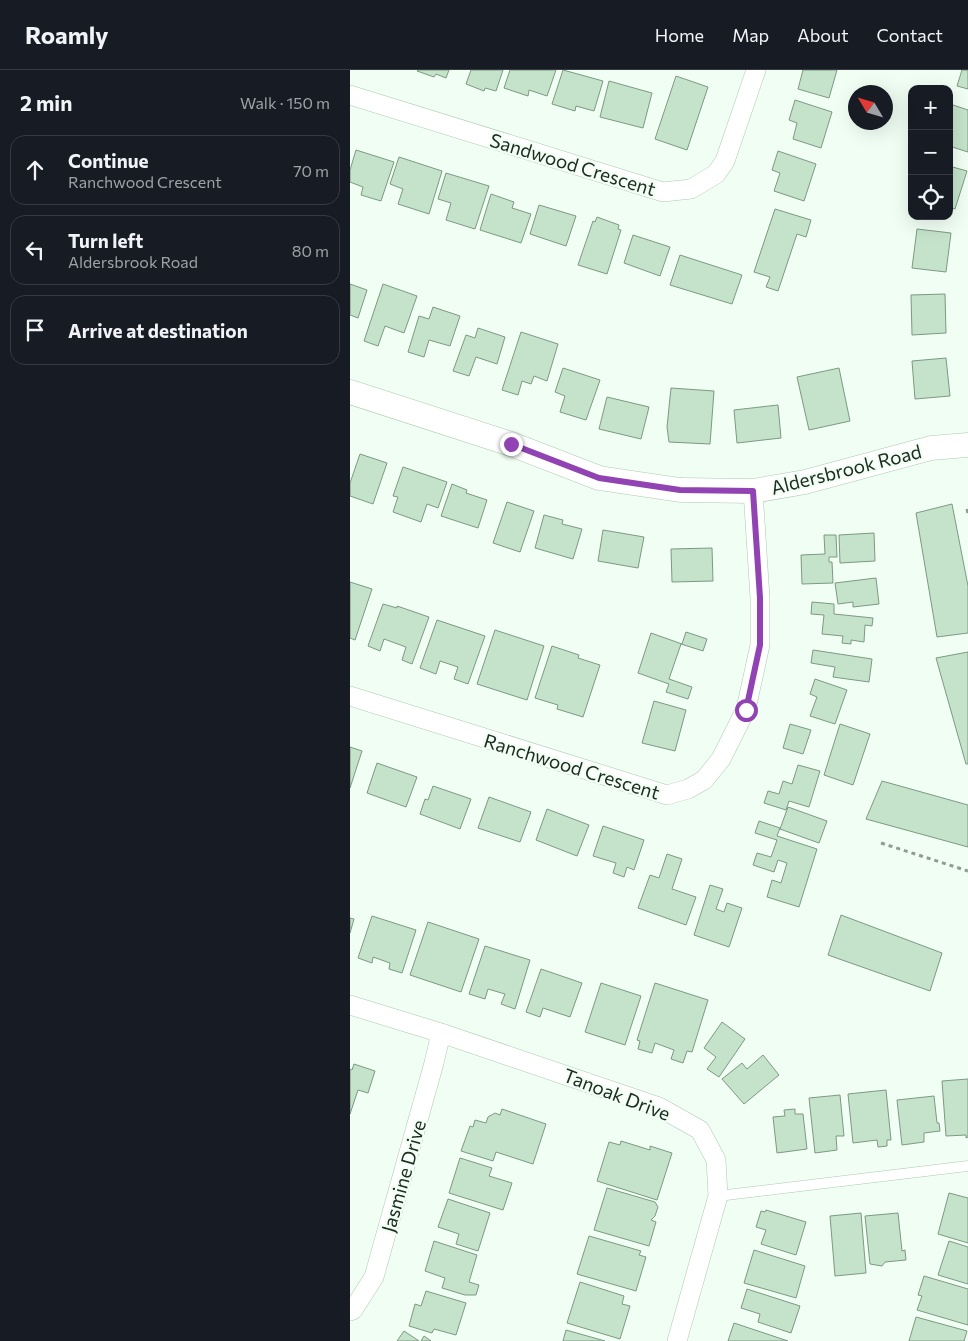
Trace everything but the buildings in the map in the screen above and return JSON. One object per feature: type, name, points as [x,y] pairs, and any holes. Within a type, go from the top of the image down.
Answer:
[{"type":"street","name":"Sandwood Crescent","points":[[350,95],[663,192],[691,189],[716,174],[725,162],[756,70]]},
{"type":"street","name":"Aldersbrook Road","points":[[350,392],[511,444],[599,478],[680,490],[753,491],[805,482],[931,448],[968,445]]},
{"type":"street","name":"Ranchwood Crescent","points":[[350,696],[667,795],[688,789],[704,780],[721,759],[746,710],[760,645],[760,598],[753,491]]},
{"type":"street","name":"Tanoak Drive","points":[[350,1005],[441,1032],[659,1107],[700,1130],[716,1160],[718,1196],[677,1341]]},
{"type":"street","name":"Jasmine Drive","points":[[350,1312],[374,1277],[432,1072],[441,1032]]},
{"type":"lane","points":[[718,1196],[968,1166]]},
{"type":"path","points":[[967,509],[968,514]]},
{"type":"path","points":[[881,843],[968,871]]},
{"type":"route","points":[[511,444],[599,478],[680,490],[753,491],[760,598],[760,645],[746,710]]}]
